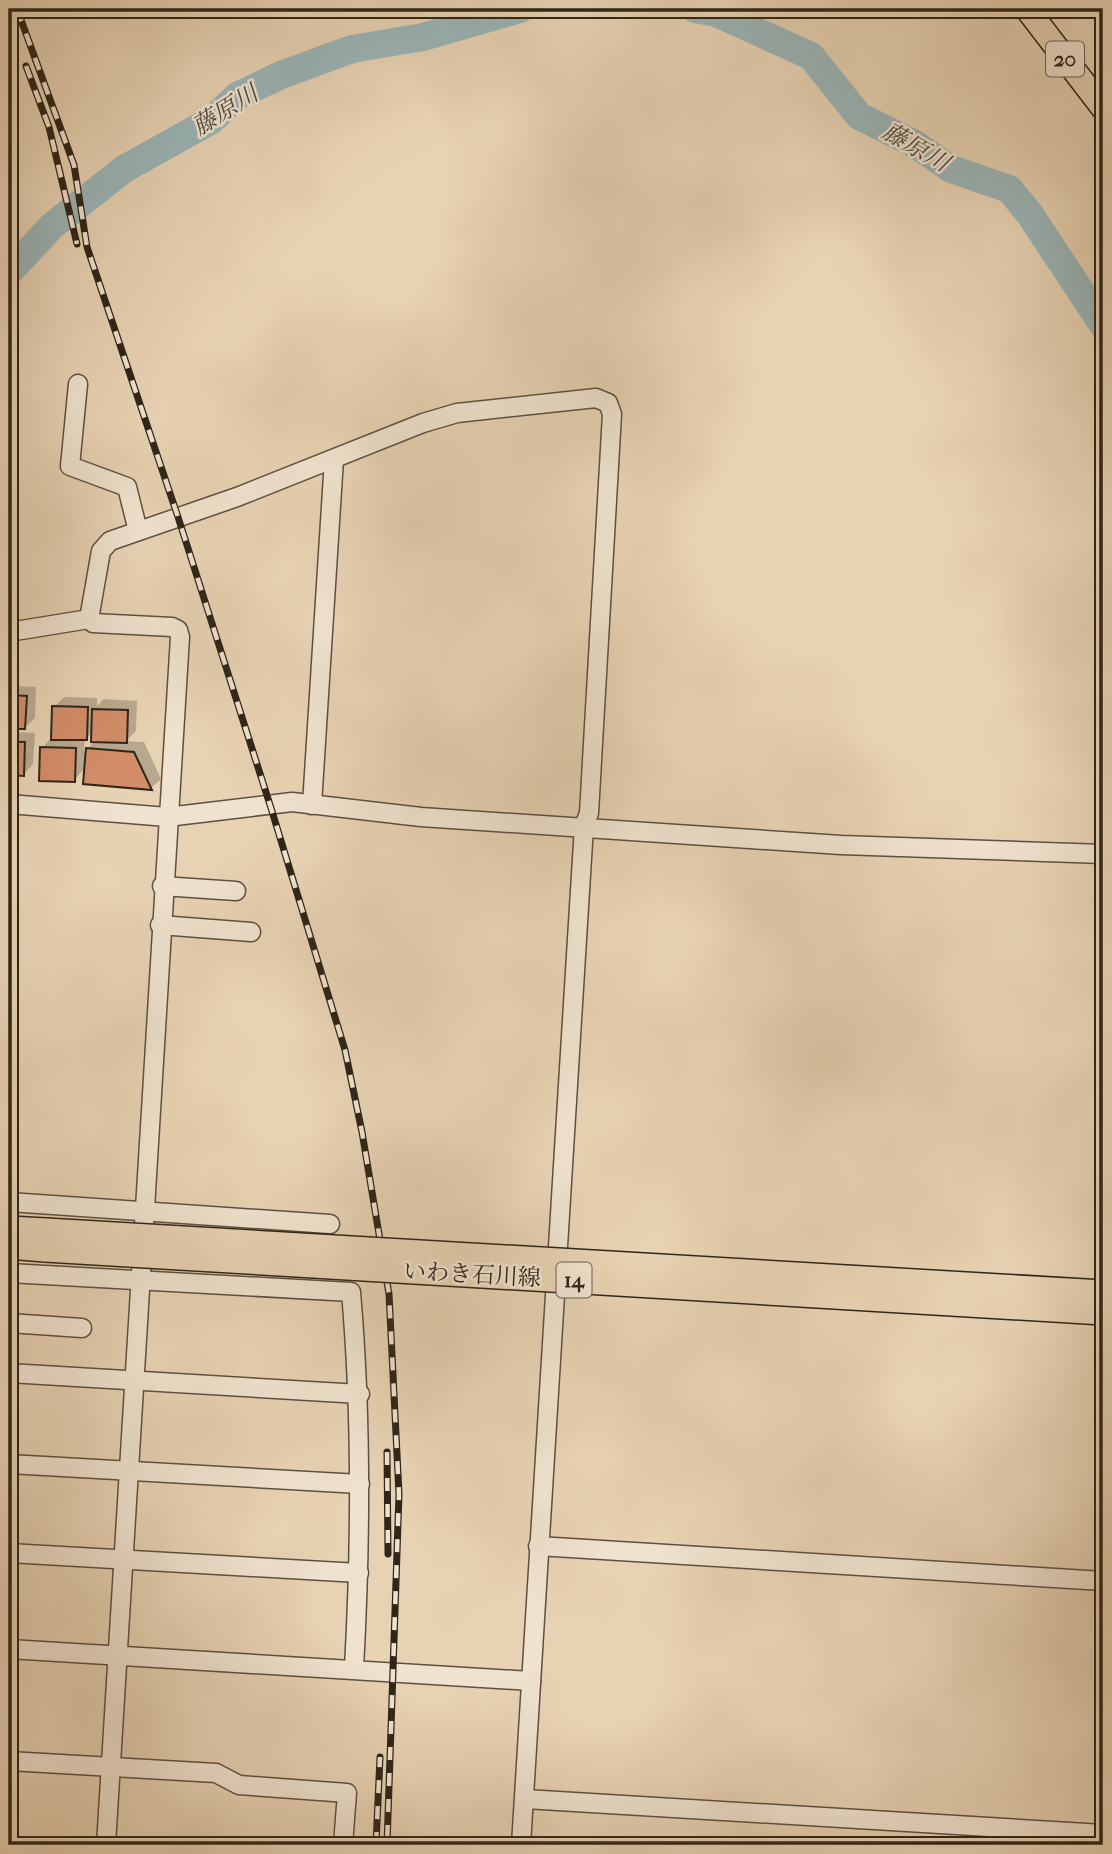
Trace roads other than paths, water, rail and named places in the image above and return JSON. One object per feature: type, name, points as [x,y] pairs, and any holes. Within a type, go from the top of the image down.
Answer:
[{"type":"main road","name":"20","points":[[1027,9],[1103,108]]},
{"type":"main road","name":"いわき石川線","points":[[9,1228],[46,1240],[1103,1313]]},
{"type":"main road","name":"いわき石川線","points":[[9,1247],[46,1240],[1103,1292]]},
{"type":"street","points":[[78,384],[70,466],[127,487],[138,531]]},
{"type":"street","points":[[89,619],[101,551],[110,541],[334,459],[423,423],[457,413],[596,398],[608,403],[612,414],[589,813],[584,826],[521,1845]]},
{"type":"street","points":[[312,805],[334,459]]},
{"type":"street","points":[[9,632],[89,619]]},
{"type":"street","points":[[89,619],[93,623],[178,630],[106,1845]]},
{"type":"street","points":[[9,804],[167,817],[292,802],[421,817],[841,845],[1103,854]]},
{"type":"street","points":[[162,886],[236,891]]},
{"type":"street","points":[[160,925],[251,932]]},
{"type":"street","points":[[9,1202],[330,1224]]},
{"type":"street","points":[[9,1273],[351,1292],[360,1394],[359,1573],[354,1668]]},
{"type":"street","points":[[9,1323],[82,1328]]},
{"type":"street","points":[[9,1373],[360,1394]]},
{"type":"street","points":[[9,1464],[360,1484]]},
{"type":"street","points":[[538,1546],[1103,1581]]},
{"type":"street","points":[[9,1553],[359,1573]]},
{"type":"street","points":[[9,1649],[354,1668],[531,1681]]},
{"type":"street","points":[[9,1761],[216,1773],[239,1786],[347,1793],[344,1845]]},
{"type":"street","points":[[524,1799],[1103,1833]]},
{"type":"waterway","name":"藤原川","points":[[9,272],[52,226],[124,169],[212,120],[237,96],[281,75],[352,49],[423,37],[520,9]]},
{"type":"waterway","name":"藤原川","points":[[695,9],[716,13],[811,56],[859,116],[915,144],[951,169],[1009,189],[1029,213],[1103,325]]},
{"type":"railway","points":[[17,9],[74,165],[87,247],[178,517],[271,808],[345,1050],[362,1132],[389,1294],[399,1494],[387,1845]]},
{"type":"railway","points":[[26,66],[49,127],[77,244]]},
{"type":"railway","points":[[387,1452],[388,1554]]},
{"type":"railway","points":[[376,1845],[380,1757]]}]
